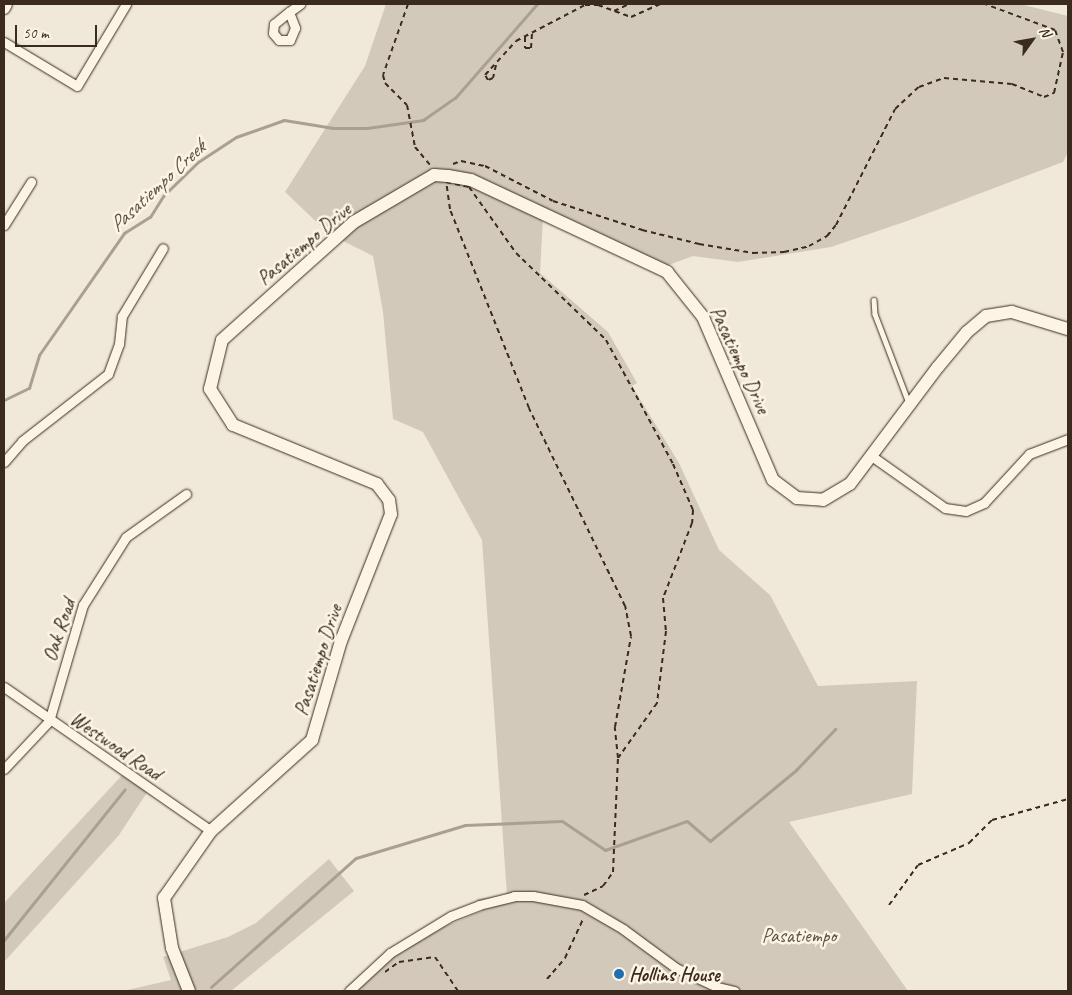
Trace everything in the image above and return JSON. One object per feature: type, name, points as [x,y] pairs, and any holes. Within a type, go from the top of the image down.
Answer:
[{"type":"street","points":[[4,8],[6,4]]},
{"type":"street","points":[[4,42],[77,86],[126,4]]},
{"type":"street","points":[[288,12],[300,4]]},
{"type":"street","name":"Pasatiempo Drive","points":[[189,991],[172,948],[164,898],[211,831],[312,740],[340,642],[391,514],[389,500],[377,484],[232,425],[210,389],[222,340],[354,222],[434,175],[447,179],[471,180],[667,272],[703,317],[773,480],[797,498],[823,500],[850,484],[873,457],[967,332],[986,316],[1012,312],[1068,329]]},
{"type":"street","points":[[4,225],[31,182]]},
{"type":"street","points":[[4,462],[22,441],[108,374],[119,344],[122,316],[163,248]]},
{"type":"street","points":[[873,457],[945,508],[966,511],[984,503],[1029,454],[1068,439]]},
{"type":"street","name":"Oak Road","points":[[4,768],[49,721],[83,605],[126,537],[186,494]]},
{"type":"street","name":"Westwood Road","points":[[4,687],[49,721],[211,831]]},
{"type":"street","points":[[349,991],[390,953],[451,916],[479,905],[514,896],[533,896],[582,905],[623,929],[676,968],[717,987],[735,991]]},
{"type":"lane","points":[[874,300],[874,314],[910,406]]},
{"type":"path","points":[[408,4],[383,75],[385,83],[407,105],[415,147],[431,166]]},
{"type":"path","points":[[496,65],[485,75],[488,80],[493,78],[496,65],[504,50],[532,32],[585,5],[592,4],[614,12],[638,16],[660,4]]},
{"type":"path","points":[[614,12],[629,4]]},
{"type":"path","points":[[547,979],[576,938],[585,915],[581,896],[603,886],[613,872],[618,758],[615,727],[631,636],[625,606],[529,408],[450,209],[447,179],[453,164],[461,161],[485,166],[553,201],[624,225],[699,244],[753,253],[784,252],[809,246],[827,236],[836,225],[895,109],[919,87],[944,78],[1012,84],[1044,97],[1054,93],[1063,52],[1055,30],[985,4]]},
{"type":"path","points":[[526,36],[525,48],[531,48],[532,32]]},
{"type":"path","points":[[447,179],[469,187],[516,254],[606,340],[673,464],[693,510],[692,523],[663,598],[666,631],[657,703],[618,758]]},
{"type":"path","points":[[889,905],[918,865],[968,843],[992,820],[1068,799]]},
{"type":"path","points":[[383,974],[399,962],[435,957],[458,991]]},
{"type":"green space","name":"Pasatiempo","points":[[386,4],[1020,4],[1068,16],[1068,152],[1063,162],[910,220],[831,247],[738,262],[693,256],[655,270],[543,217],[540,273],[608,332],[637,383],[632,386],[679,463],[719,550],[770,595],[818,686],[917,681],[912,794],[789,822],[908,991],[747,991],[717,987],[716,991],[349,991],[378,964],[438,929],[482,911],[477,899],[507,895],[482,540],[423,432],[393,419],[383,312],[373,256],[329,234],[285,192],[365,66]]},
{"type":"green space","points":[[123,774],[148,791],[119,835],[4,962],[4,903]]},
{"type":"green space","points":[[329,859],[354,891],[231,991],[123,991],[171,980],[163,957],[228,937],[256,923]]},
{"type":"waterway","name":"Pasatiempo Creek","points":[[4,400],[29,388],[39,355],[124,233],[150,217],[164,195],[198,162],[236,137],[284,120],[333,128],[367,128],[423,120],[455,98],[537,4]]},
{"type":"waterway","points":[[211,987],[356,858],[465,825],[562,821],[605,850],[687,821],[710,841],[796,770],[835,729]]},
{"type":"waterway","points":[[4,940],[125,789]]},
{"type":"place","name":"Hollins House","points":[[619,974]]}]
